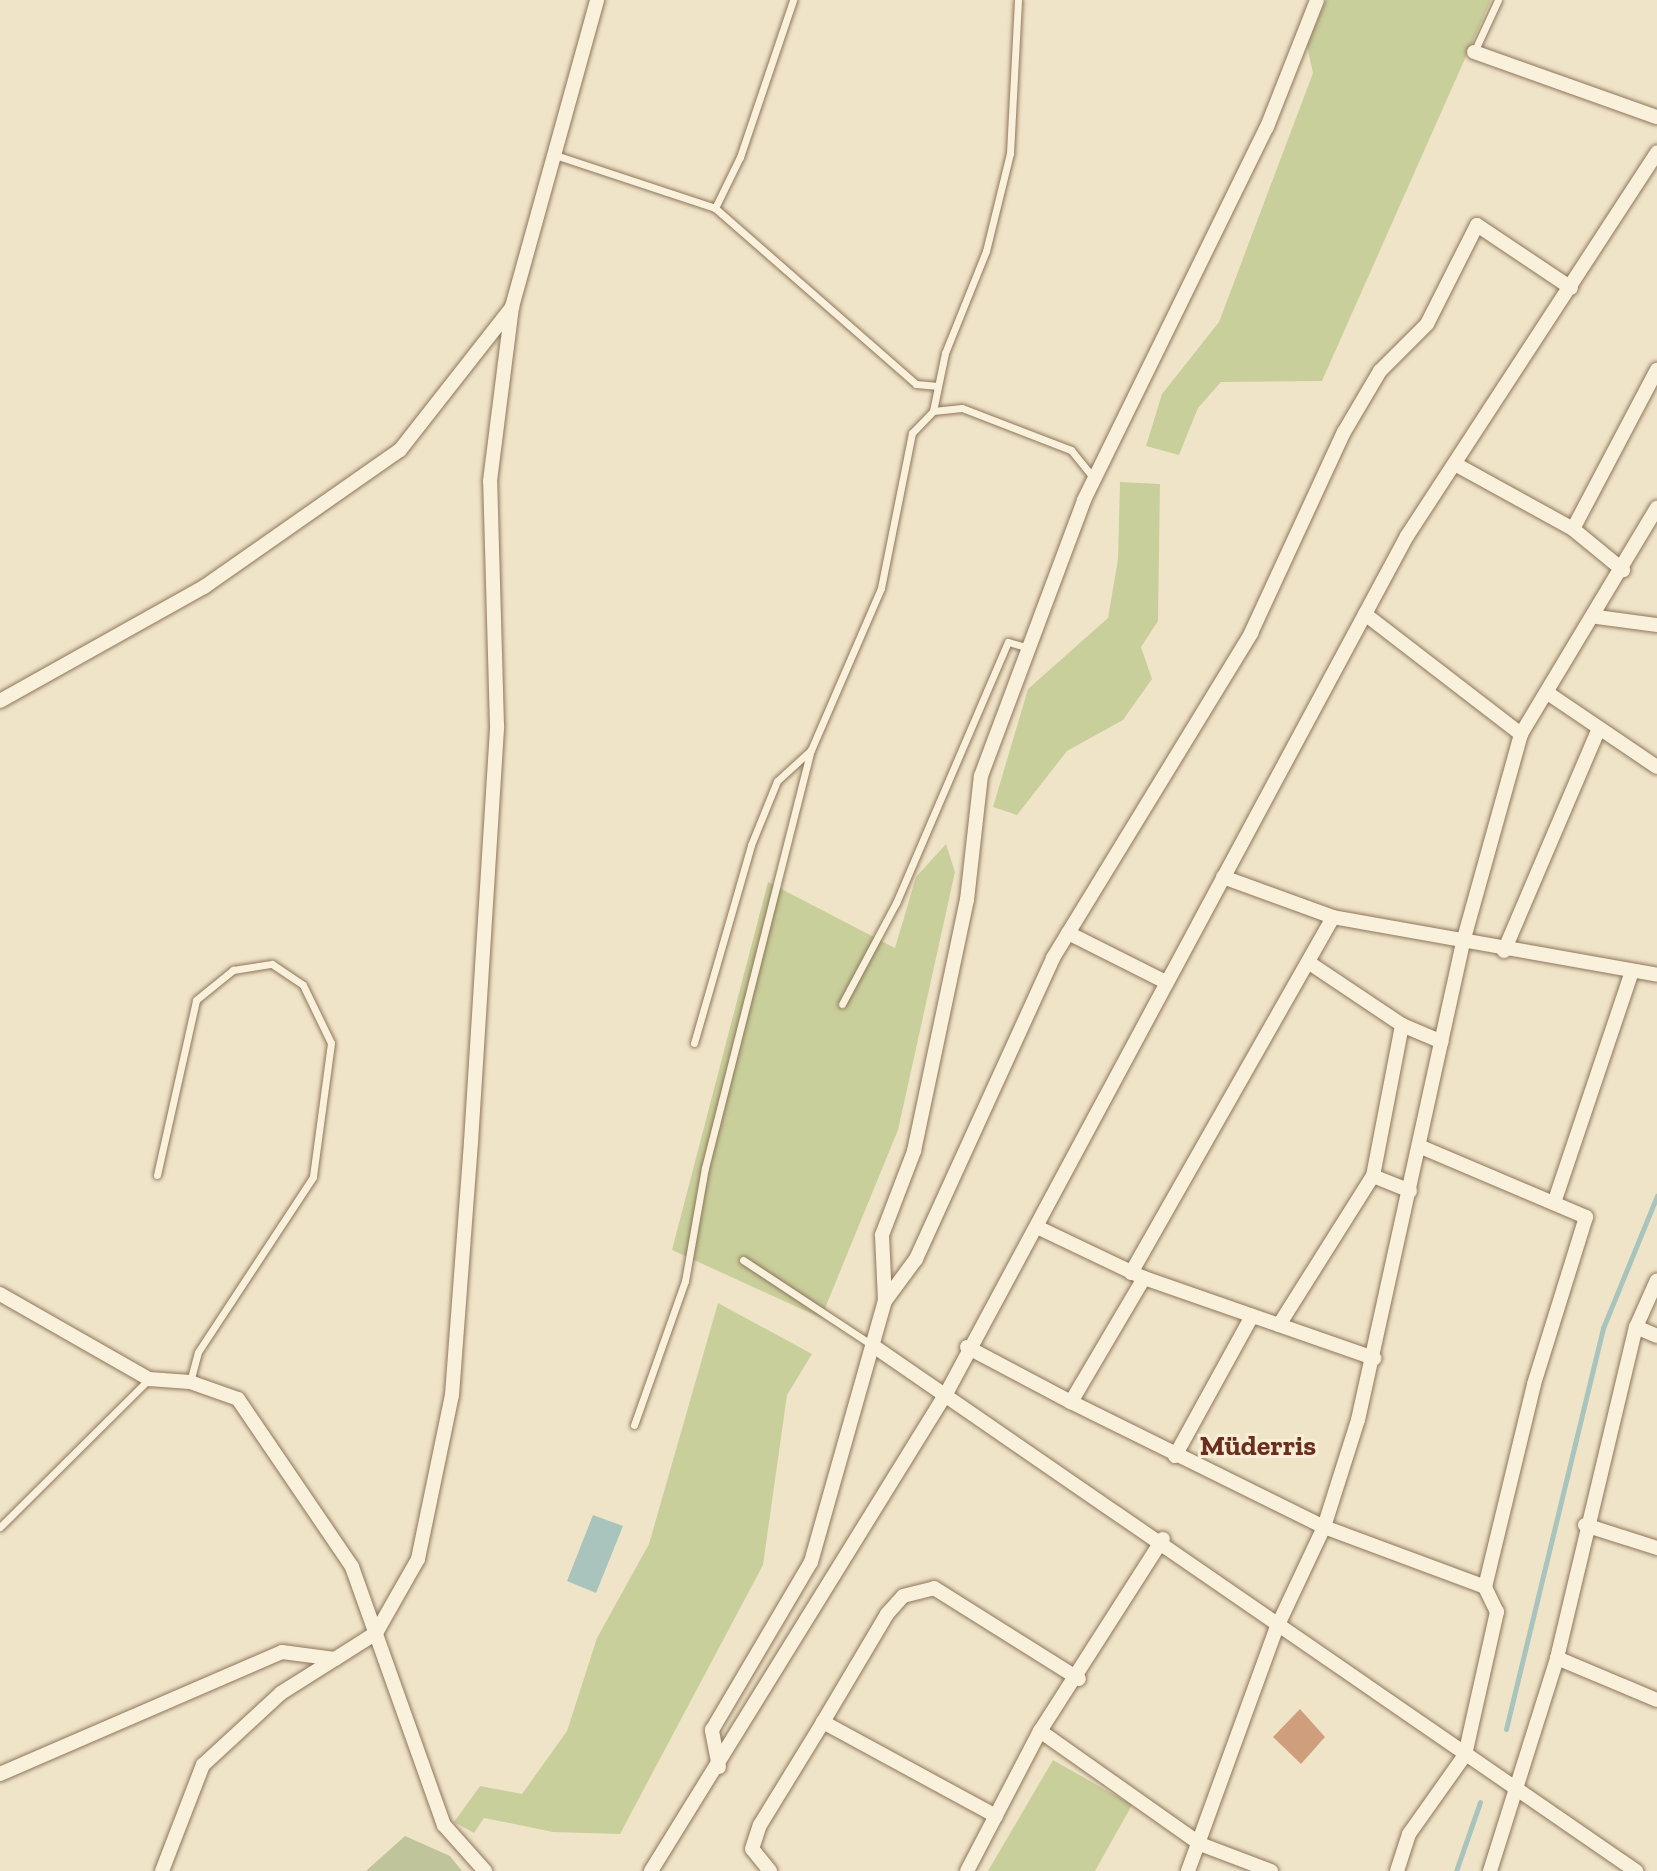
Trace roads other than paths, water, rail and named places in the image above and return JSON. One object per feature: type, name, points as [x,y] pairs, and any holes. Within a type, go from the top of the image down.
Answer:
[{"type":"street","points":[[162,1871],[203,1765],[281,1693],[376,1633],[418,1559],[452,1395],[497,726],[490,481],[512,307],[552,154],[597,0]]},
{"type":"street","points":[[719,1768],[712,1730],[811,1562],[885,1301],[882,1235],[914,1151],[967,900],[981,776],[1026,647],[1094,479],[1267,127],[1317,0]]},
{"type":"street","points":[[1474,52],[1657,117]]},
{"type":"street","points":[[651,1871],[673,1828],[719,1768],[947,1392],[968,1347],[1037,1227],[1365,614],[1455,464],[1657,152]]},
{"type":"street","points":[[885,1301],[916,1259],[1068,933],[1251,633],[1344,432],[1380,371],[1427,324],[1477,225],[1571,288]]},
{"type":"street","points":[[0,701],[204,587],[400,450],[512,307]]},
{"type":"street","points":[[1573,529],[1657,370]]},
{"type":"street","points":[[1455,464],[1573,529],[1623,570]]},
{"type":"street","points":[[1188,1871],[1276,1629],[1324,1527],[1374,1358],[1463,942],[1521,734],[1597,617],[1657,508]]},
{"type":"street","points":[[1365,614],[1521,734]]},
{"type":"street","points":[[1597,617],[1657,625]]},
{"type":"street","points":[[1549,694],[1657,767]]},
{"type":"street","points":[[1504,951],[1599,727]]},
{"type":"street","points":[[1223,877],[1334,917],[1504,951],[1657,975]]},
{"type":"street","points":[[1071,1402],[1137,1275],[1334,917]]},
{"type":"street","points":[[1068,933],[1166,982]]},
{"type":"street","points":[[1308,962],[1402,1025],[1442,1042]]},
{"type":"street","points":[[1554,1203],[1632,971]]},
{"type":"street","points":[[1279,1325],[1373,1176],[1402,1025]]},
{"type":"street","points":[[1397,1871],[1409,1834],[1465,1755],[1497,1612],[1485,1587],[1534,1384],[1586,1217],[1419,1146]]},
{"type":"street","points":[[1373,1176],[1410,1191]]},
{"type":"street","points":[[1037,1227],[1137,1275],[1374,1358]]},
{"type":"street","points":[[1490,1871],[1519,1791],[1557,1658],[1585,1525],[1636,1327],[1657,1280]]},
{"type":"street","points":[[0,1294],[149,1379],[190,1382],[238,1399],[352,1567],[444,1825],[485,1871]]},
{"type":"street","points":[[1175,1456],[1252,1316]]},
{"type":"street","points":[[1636,1327],[1657,1335]]},
{"type":"street","points":[[872,1345],[947,1392],[1163,1539],[1276,1629],[1636,1871]]},
{"type":"street","points":[[968,1347],[1175,1456],[1324,1527],[1485,1587]]},
{"type":"street","points":[[1585,1525],[1657,1548]]},
{"type":"street","points":[[967,1871],[1040,1731],[1079,1679],[1163,1539]]},
{"type":"street","points":[[770,1871],[752,1849],[760,1825],[887,1614],[903,1596],[934,1588],[1079,1679]]},
{"type":"street","points":[[0,1774],[282,1652],[335,1659]]},
{"type":"street","points":[[1557,1658],[1657,1700]]},
{"type":"street","points":[[823,1722],[996,1816]]},
{"type":"street","points":[[1040,1731],[1200,1844],[1271,1871]]},
{"type":"lane","points":[[715,208],[793,0]]},
{"type":"lane","points":[[634,1425],[685,1281],[705,1168],[811,750],[881,588],[912,433],[933,411],[945,353],[986,251],[1010,153],[1018,0]]},
{"type":"lane","points":[[1474,52],[1499,0]]},
{"type":"lane","points":[[552,154],[715,208],[916,384],[938,386]]},
{"type":"lane","points":[[933,411],[962,408],[1071,450],[1094,479]]},
{"type":"lane","points":[[842,1004],[896,903],[1008,642],[1026,647]]},
{"type":"lane","points":[[694,1043],[751,845],[777,781],[811,750]]},
{"type":"lane","points":[[158,1175],[196,1000],[233,970],[272,964],[303,985],[331,1043],[313,1177],[198,1352],[190,1382]]},
{"type":"lane","points":[[743,1260],[872,1345]]},
{"type":"lane","points":[[0,1527],[149,1379]]},
{"type":"water","points":[[593,1515],[623,1526],[596,1593],[567,1581]]},
{"type":"waterway","points":[[1506,1729],[1603,1328],[1657,1196]]},
{"type":"waterway","points":[[1456,1871],[1480,1802]]},
{"type":"district","name":"Müderris","points":[[1258,1446]]}]
